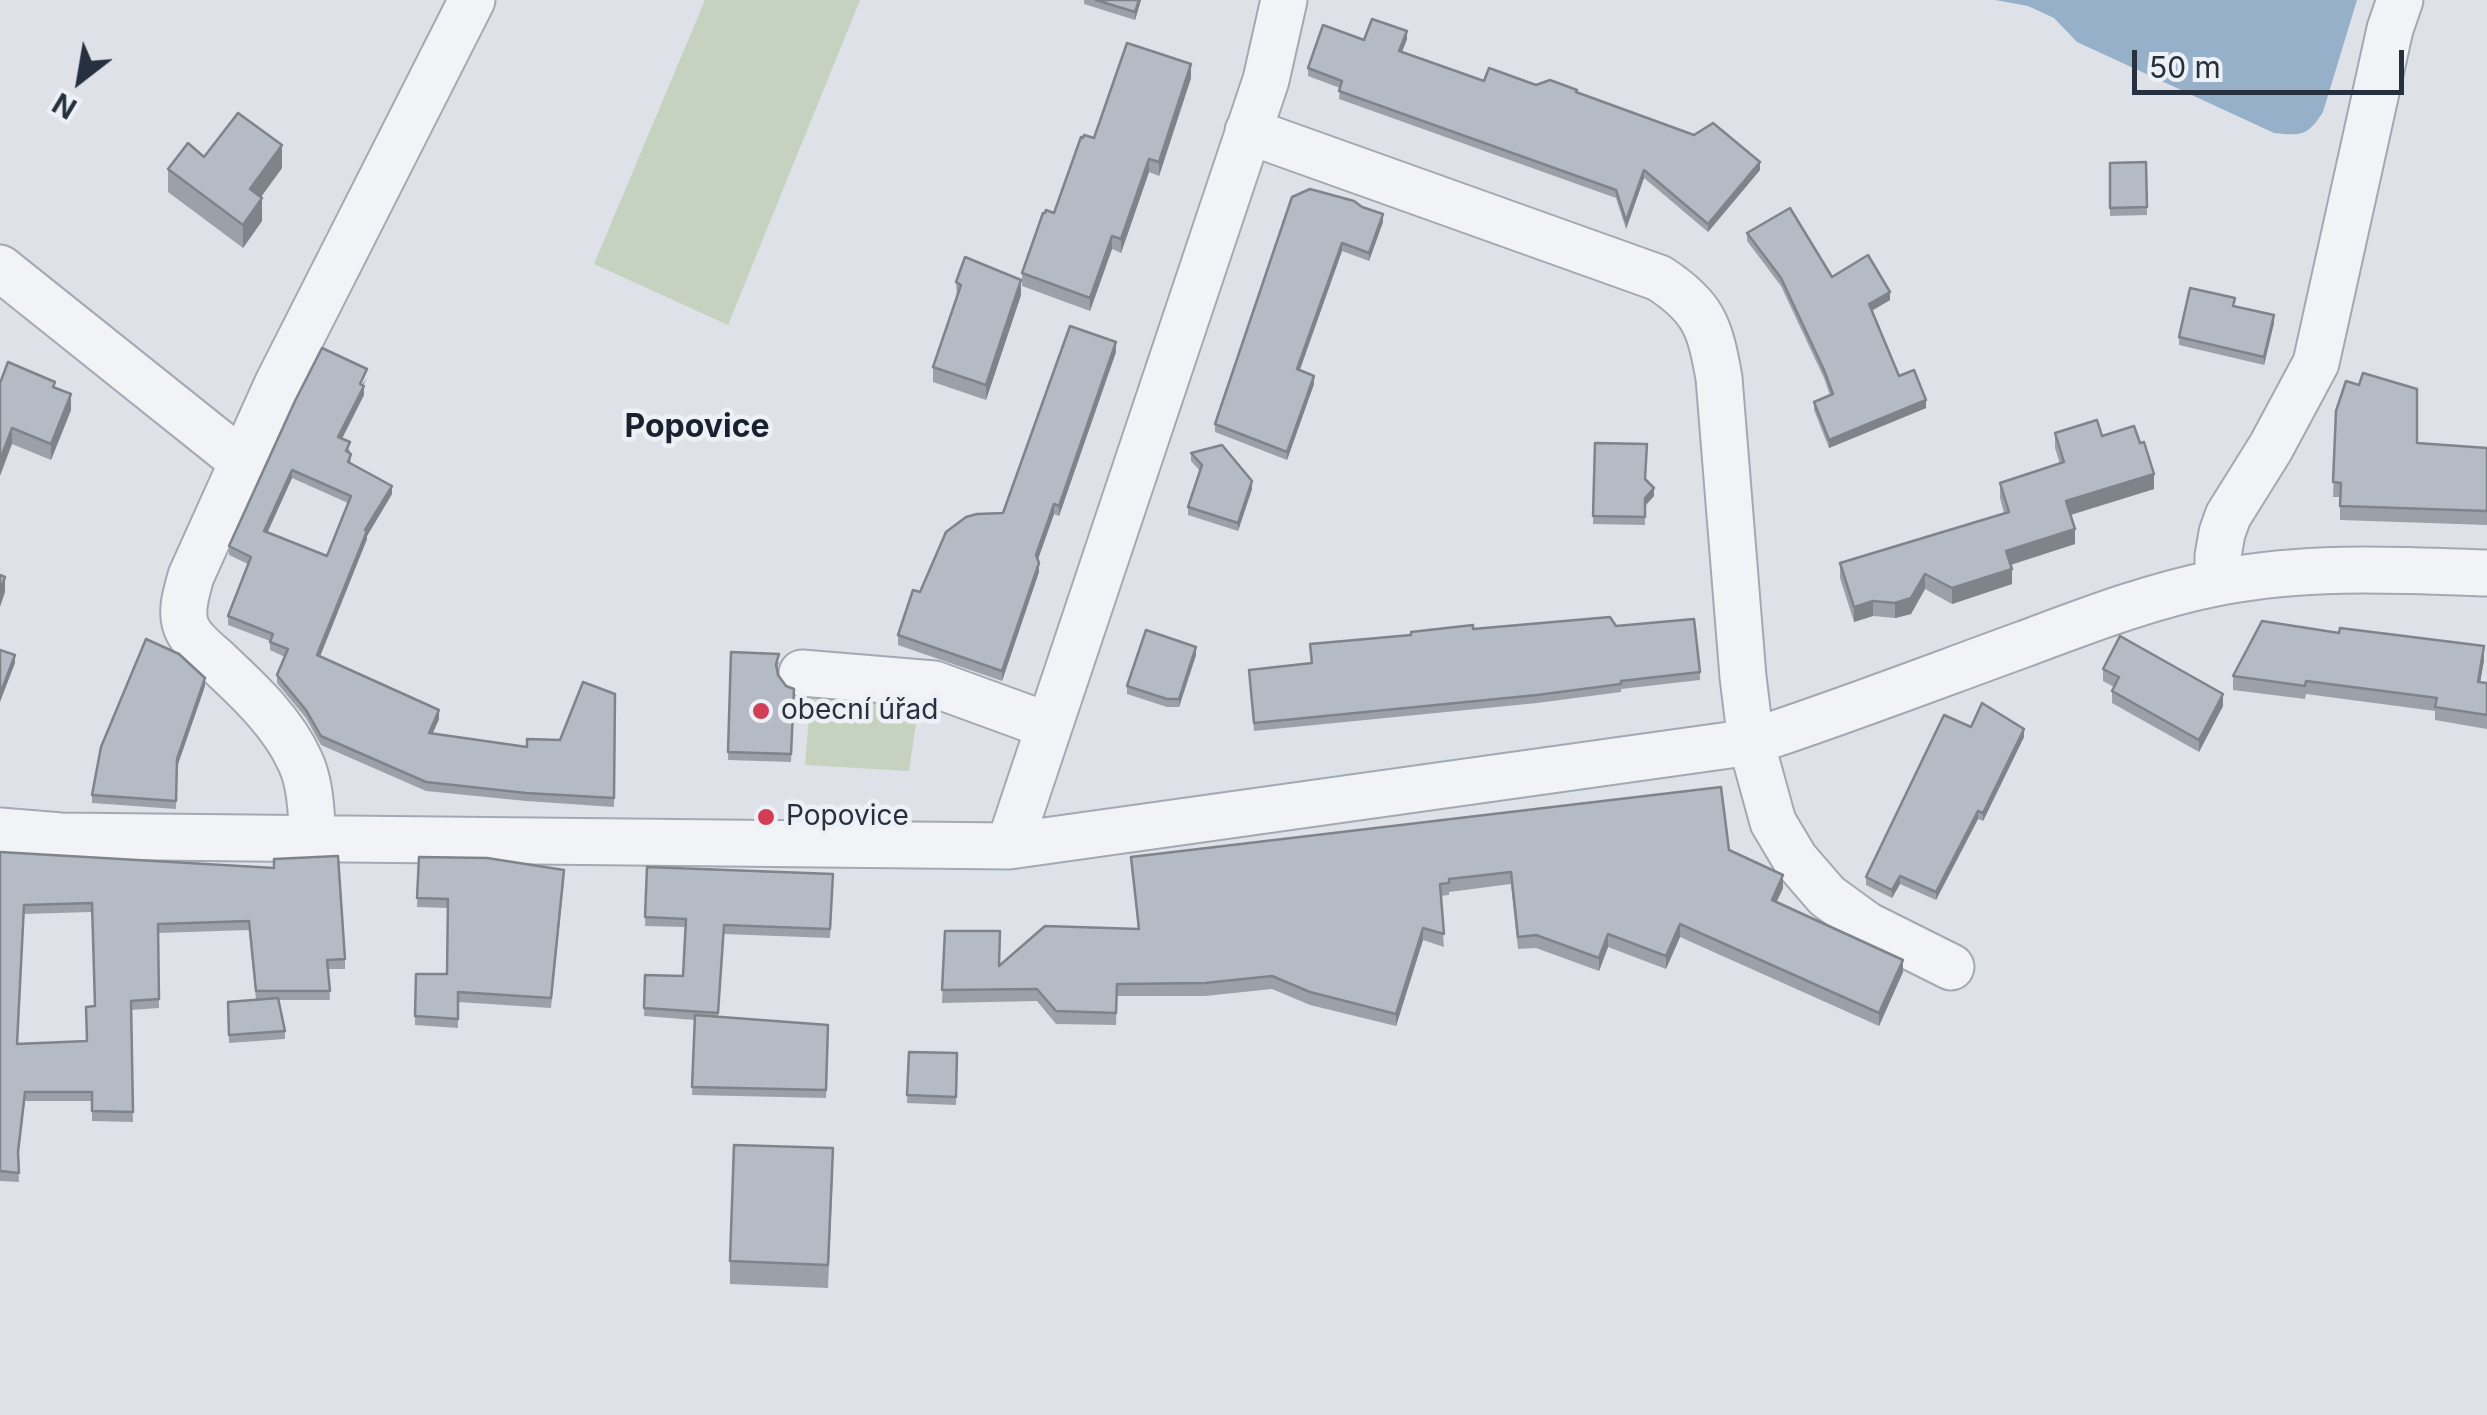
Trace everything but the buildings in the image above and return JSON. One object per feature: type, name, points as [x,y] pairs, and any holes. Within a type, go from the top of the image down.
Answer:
[{"type":"street","points":[[313,838],[308,787],[292,746],[262,706],[199,644],[185,625],[184,607],[191,576],[276,384],[472,0]]},
{"type":"street","points":[[1009,846],[1266,80],[1284,0]]},
{"type":"street","points":[[2218,582],[2218,556],[2228,516],[2316,364],[2390,29],[2400,0]]},
{"type":"street","points":[[1248,130],[1642,270],[1675,288],[1698,312],[1712,340],[1719,378],[1743,677],[1751,742],[1773,822],[1796,860],[1827,896],[1867,925],[1951,967]]},
{"type":"street","points":[[0,268],[244,463]]},
{"type":"street","points":[[0,831],[60,836],[1009,846],[1751,742],[2112,612],[2218,582],[2359,569],[2487,573]]},
{"type":"street","points":[[802,673],[934,684],[1049,726]]},
{"type":"green space","points":[[705,0],[860,0],[728,325],[594,264]]},
{"type":"green space","points":[[811,692],[920,696],[909,771],[805,765]]},
{"type":"water","points":[[1995,0],[2357,0],[2323,112],[2308,130],[2291,134],[2274,133],[2077,42],[2054,18],[2028,6]]},
{"type":"place","name":"obecní úřad","points":[[761,711]]},
{"type":"place","name":"Popovice","points":[[766,817]]},
{"type":"district","name":"Popovice","points":[[697,427]]}]
